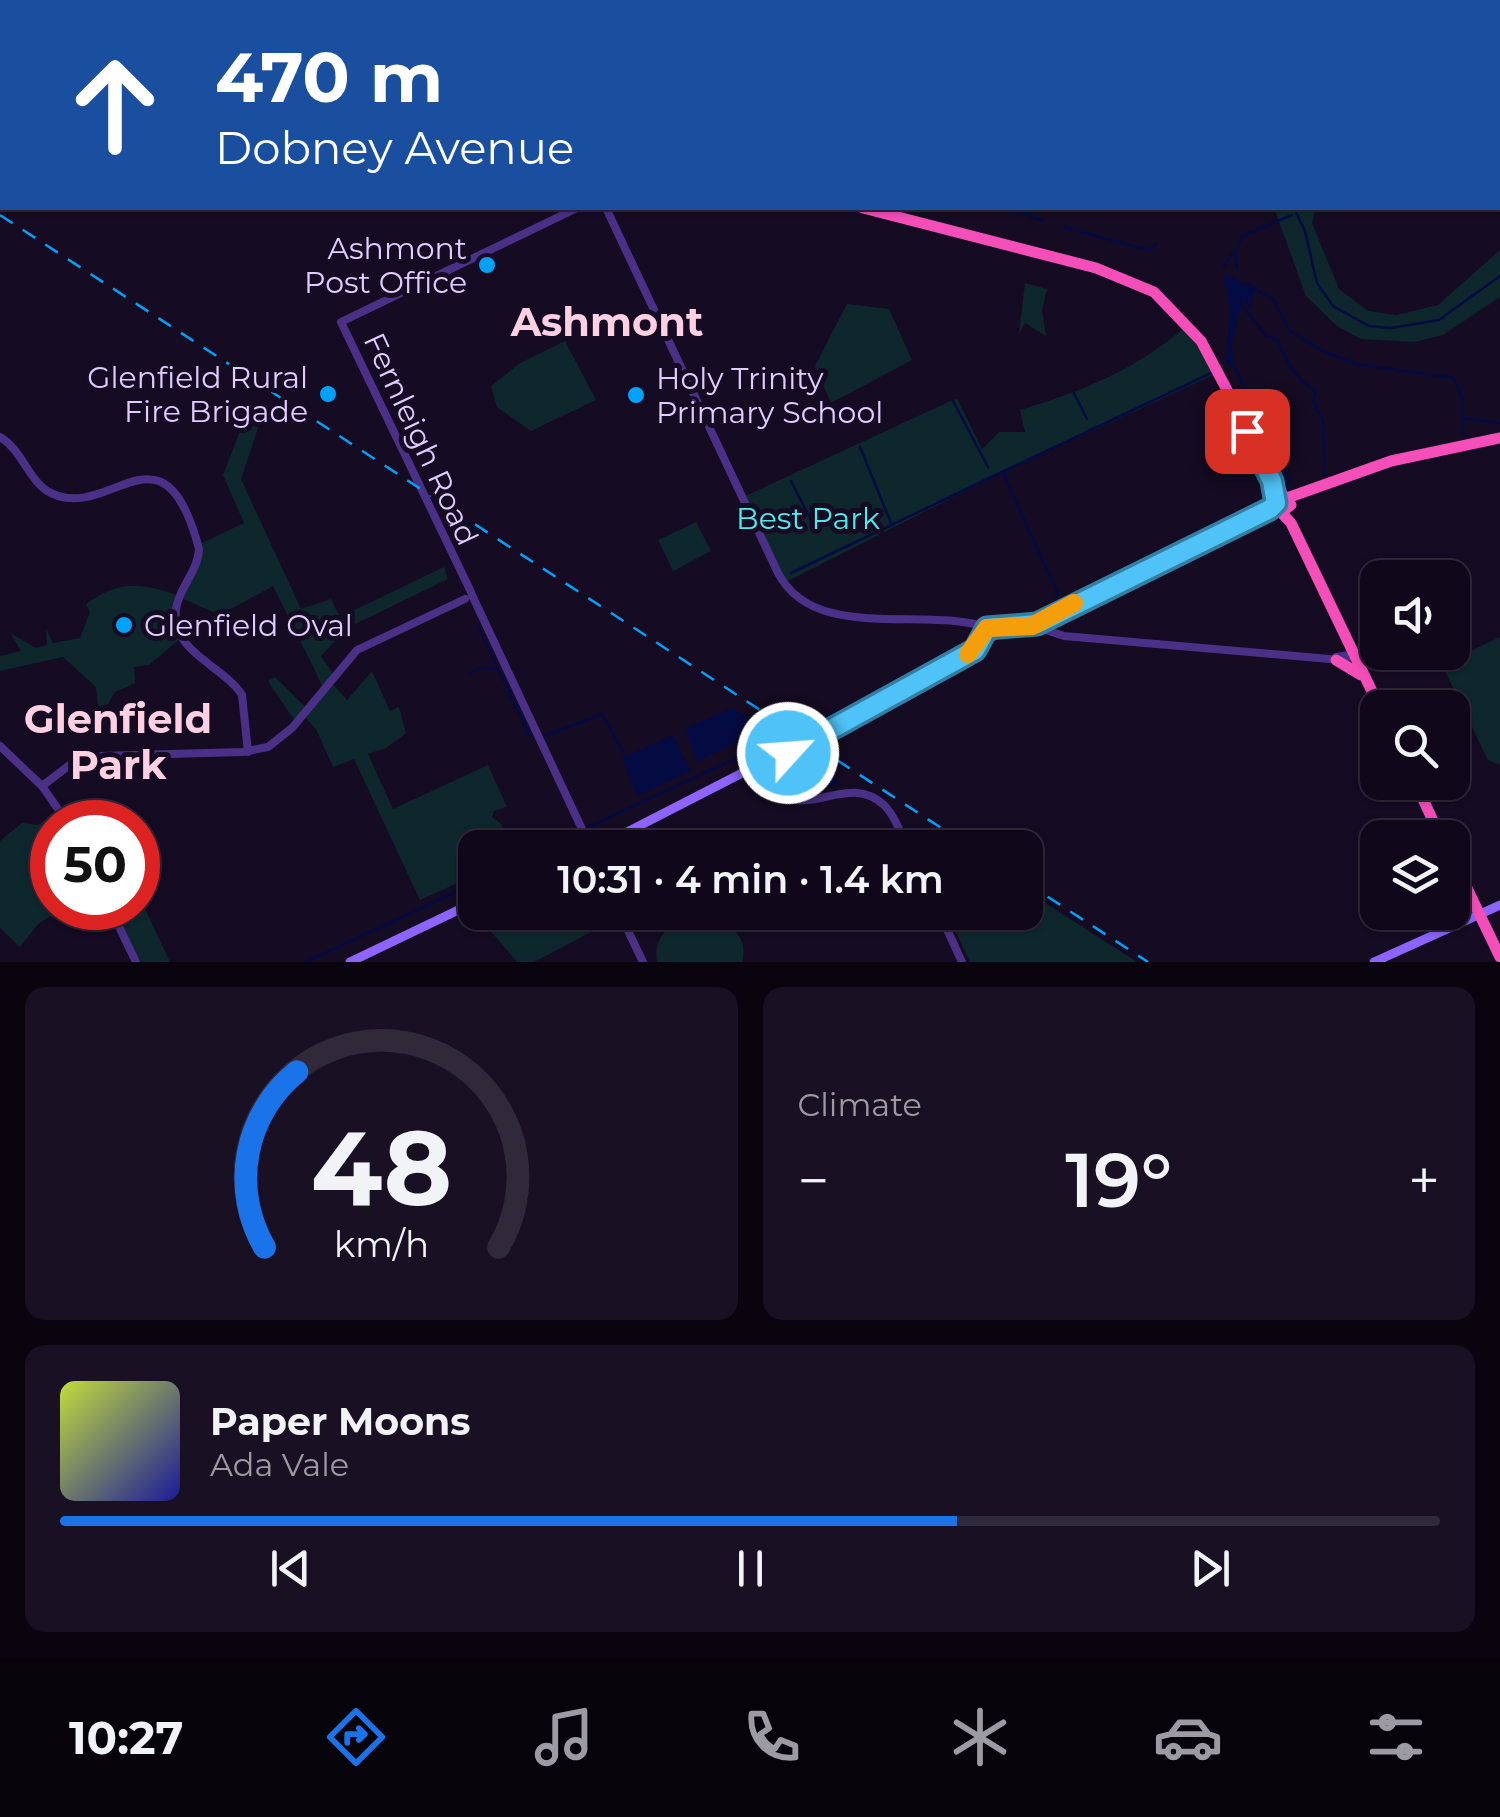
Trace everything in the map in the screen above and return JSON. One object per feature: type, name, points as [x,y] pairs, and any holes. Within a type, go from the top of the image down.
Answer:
[{"type":"highway","points":[[871,210],[1096,268],[1154,292],[1201,341],[1371,690]]},
{"type":"highway","points":[[1283,504],[1366,472],[1500,440]]},
{"type":"highway","points":[[1283,504],[1371,690]]},
{"type":"highway","points":[[1345,639],[1344,651],[1334,658],[1364,678]]},
{"type":"highway","points":[[1470,897],[1498,960]]},
{"type":"highway","points":[[1470,900],[1478,915]]},
{"type":"main road","points":[[624,830],[811,742],[975,650],[989,633],[1044,624],[1059,610],[1283,504]]},
{"type":"main road","points":[[1374,962],[1500,906]]},
{"type":"main road","points":[[350,962],[458,910]]},
{"type":"main road","points":[[1382,962],[1478,915]]},
{"type":"street","name":"Fernleigh Road","points":[[573,210],[341,322],[460,574],[465,596],[475,609],[580,830]]},
{"type":"street","points":[[607,210],[782,581],[805,604],[833,613],[966,625],[989,633]]},
{"type":"street","points":[[0,437],[16,449],[39,484],[53,494],[77,497],[145,479],[157,480],[173,492],[199,549],[177,602],[177,626],[188,647],[242,695],[248,752]]},
{"type":"street","points":[[42,786],[66,766],[99,756],[248,752],[268,747],[288,733],[360,647],[465,596]]},
{"type":"street","points":[[1044,624],[1064,636],[1334,658],[1354,655]]},
{"type":"street","points":[[0,746],[52,800]]},
{"type":"street","points":[[755,770],[762,785],[776,797],[796,803],[850,793],[874,798],[890,813],[898,830]]},
{"type":"street","points":[[121,930],[136,962]]},
{"type":"street","points":[[628,930],[643,962]]},
{"type":"street","points":[[947,930],[962,962]]},
{"type":"green space","points":[[1275,210],[1315,210],[1312,223],[1339,289],[1368,311],[1396,315],[1438,305],[1500,250],[1500,297],[1443,335],[1414,342],[1361,339],[1337,326],[1306,296]]},
{"type":"green space","points":[[1025,283],[1047,289],[1042,310],[1046,336],[1025,323],[1019,334]]},
{"type":"green space","points":[[847,304],[889,309],[912,360],[831,403],[815,366]]},
{"type":"green space","name":"Best Park","points":[[1185,327],[1215,374],[993,477],[786,582],[743,497],[957,398],[982,449],[999,432],[1025,432],[1020,410],[1107,378],[1148,355]]},
{"type":"green space","points":[[565,341],[596,400],[531,431],[497,407],[491,386],[520,363]]},
{"type":"green space","points":[[249,408],[262,416],[241,479],[301,609],[331,599],[340,617],[444,567],[448,579],[347,628],[321,656],[334,675],[330,681],[347,700],[372,671],[390,711],[399,707],[406,733],[386,748],[368,754],[393,809],[488,765],[507,807],[494,811],[492,817],[503,830],[458,830],[458,883],[420,900],[354,759],[333,767],[316,729],[303,715],[296,723],[268,681],[275,677],[307,709],[324,689],[273,586],[220,615],[179,597],[175,608],[181,638],[149,665],[134,667],[135,683],[115,692],[108,704],[98,707],[96,687],[63,657],[0,671],[0,656],[21,651],[10,633],[36,648],[47,645],[46,629],[53,643],[80,638],[90,612],[86,604],[110,590],[143,586],[180,596],[194,571],[198,545],[244,523],[223,475]]},
{"type":"green space","points":[[696,522],[711,551],[673,571],[658,540]]},
{"type":"green space","points":[[1500,637],[1500,765],[1488,760],[1470,723],[1470,690],[1454,690],[1444,670],[1470,670],[1470,651]]},
{"type":"green space","points":[[22,823],[30,824],[30,930],[33,930],[20,947],[0,928],[0,841]]},
{"type":"green space","points":[[1043,902],[1137,962],[970,962],[955,930],[1043,930]]},
{"type":"green space","points":[[124,930],[155,930],[170,962],[141,962]]},
{"type":"green space","points":[[490,930],[595,930],[534,962],[517,962]]},
{"type":"green space","points":[[734,930],[742,941],[742,962],[657,962],[656,953],[664,932]]},
{"type":"shaded area","points":[[1227,275],[1255,290],[1250,308],[1239,296],[1242,303],[1231,346],[1236,369],[1226,363],[1230,308],[1223,277]]},
{"type":"shaded area","points":[[731,708],[765,728],[697,762],[685,729]]},
{"type":"shaded area","points":[[673,735],[691,771],[637,796],[622,758]]},
{"type":"shaded area","points":[[813,764],[841,783],[797,793],[774,784],[775,776]]},
{"type":"waterway","points":[[47,0],[57,0]]},
{"type":"waterway","points":[[1015,210],[1043,221]]},
{"type":"waterway","points":[[1295,210],[1305,231],[1317,283],[1333,306],[1369,326],[1391,328],[1439,320],[1500,276]]},
{"type":"waterway","points":[[1237,268],[1235,253],[1242,236],[1292,215]]},
{"type":"waterway","points":[[1065,227],[1071,229]]},
{"type":"waterway","points":[[1074,230],[1148,250],[1157,244]]},
{"type":"waterway","points":[[1223,267],[1233,253]]},
{"type":"waterway","points":[[1247,284],[1273,299],[1289,330],[1322,351],[1356,364],[1453,378],[1463,399],[1463,418],[1500,423]]},
{"type":"waterway","points":[[1238,300],[1267,337],[1277,339],[1297,376],[1316,391],[1313,402],[1323,421],[1325,475]]},
{"type":"waterway","points":[[1235,368],[1287,476],[1288,489]]},
{"type":"waterway","points":[[1018,624],[1053,606],[1058,594],[1005,478],[1006,470],[1211,373]]},
{"type":"waterway","points":[[1074,393],[1087,419]]},
{"type":"waterway","points":[[953,401],[988,467]]},
{"type":"waterway","points":[[1463,418],[1463,435]]},
{"type":"waterway","points":[[860,447],[891,523]]},
{"type":"waterway","points":[[791,573],[1006,470]]},
{"type":"waterway","points":[[791,481],[816,530]]},
{"type":"waterway","points":[[478,626],[528,732]]},
{"type":"waterway","points":[[846,708],[965,648]]},
{"type":"waterway","points":[[470,673],[483,668],[497,669]]},
{"type":"waterway","points":[[584,829],[838,711]]},
{"type":"waterway","points":[[545,736],[602,714],[627,759]]},
{"type":"waterway","points":[[760,731],[780,739]]},
{"type":"waterway","points":[[527,735],[531,734]]},
{"type":"waterway","points":[[306,962],[458,891]]},
{"type":"railway","points":[[0,215],[944,830]]},
{"type":"railway","points":[[1043,894],[1148,962]]},
{"type":"slow traffic","points":[[968,654],[975,650],[987,628],[1032,626],[1074,603]]},
{"type":"place","name":"Ashmont Post Office","points":[[487,265]]},
{"type":"place","name":"Glenfield Rural Fire Brigade","points":[[328,394]]},
{"type":"place","name":"Holy Trinity Primary School","points":[[636,395]]},
{"type":"place","name":"Glenfield Oval","points":[[124,625]]},
{"type":"district","name":"Ashmont","points":[[607,321]]},
{"type":"district","name":"Glenfield Park","points":[[118,741]]},
{"type":"route","points":[[788,753],[855,720],[975,650],[987,628],[1037,624],[1270,509],[1276,503],[1272,481],[1247,431]]}]
